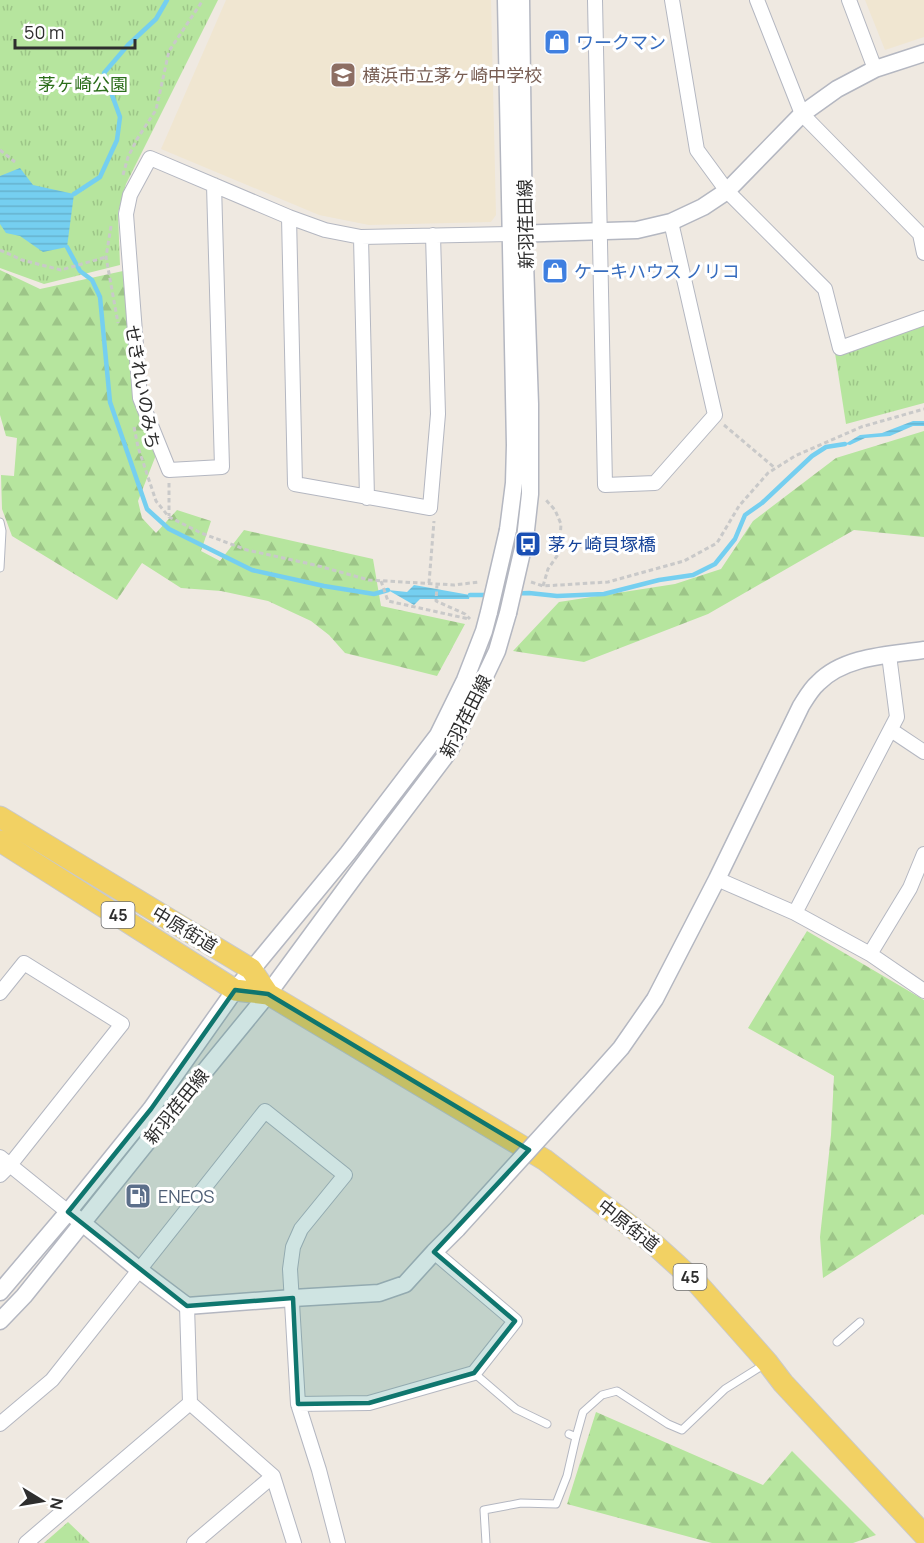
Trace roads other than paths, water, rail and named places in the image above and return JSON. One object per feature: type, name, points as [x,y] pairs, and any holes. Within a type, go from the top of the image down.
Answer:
[{"type":"main road","name":"中原街道","points":[[0,818],[251,969],[268,994]]},
{"type":"main road","name":"中原街道","points":[[0,841],[236,990],[268,994],[545,1160],[655,1245],[698,1284],[783,1383],[924,1535]]},
{"type":"street","name":"新羽荏田線","points":[[0,1320],[24,1296],[268,994],[450,750],[497,651],[525,539],[530,494],[530,404],[518,234],[506,0]]},
{"type":"street","name":"新羽荏田線","points":[[0,1292],[151,1109],[251,969],[348,853],[438,735],[465,680],[489,612],[508,530],[514,483],[521,0]]},
{"type":"street","points":[[595,0],[604,485],[655,483],[715,416],[671,222]]},
{"type":"street","points":[[672,0],[697,150],[727,191],[825,289],[840,348],[924,318]]},
{"type":"street","points":[[757,0],[802,114],[920,234],[924,253]]},
{"type":"street","points":[[849,0],[875,69]]},
{"type":"street","points":[[214,185],[222,467],[169,470],[140,398],[126,214],[130,195],[150,158],[214,185],[289,218],[325,230],[362,237],[637,230],[671,222],[703,207],[727,191],[802,114],[837,89],[875,69],[924,53]]},
{"type":"street","points":[[289,218],[295,484],[430,508],[438,414],[433,236]]},
{"type":"street","points":[[362,237],[367,498]]},
{"type":"street","points":[[0,993],[24,963],[122,1024],[3,1166],[83,1222],[138,1269],[187,1306],[379,1293],[405,1284],[621,1048],[655,999],[717,879],[801,706],[818,683],[835,670],[850,663],[924,650]]},
{"type":"street","points":[[795,913],[897,717],[889,655]]},
{"type":"street","points":[[891,730],[924,752]]},
{"type":"street","points":[[870,954],[910,888],[924,854]]},
{"type":"street","points":[[717,879],[795,913],[870,954],[924,991]]},
{"type":"street","points":[[0,1424],[51,1380],[265,1111],[345,1175],[301,1229],[293,1247],[290,1269],[297,1404],[319,1470],[338,1543]]},
{"type":"street","points":[[297,1404],[369,1403],[474,1373],[515,1321],[434,1251]]},
{"type":"street","points":[[187,1306],[190,1403],[273,1476],[294,1543]]},
{"type":"street","points":[[26,1543],[190,1403]]},
{"type":"street","points":[[194,1543],[210,1537],[273,1476]]},
{"type":"lane","points":[[0,522],[2,531],[0,568]]},
{"type":"lane","points":[[837,1342],[860,1322]]},
{"type":"lane","points":[[486,1543],[484,1510],[521,1503],[556,1504],[567,1476],[573,1436],[583,1412],[602,1395],[617,1390],[682,1431],[725,1389],[767,1362]]},
{"type":"lane","points":[[474,1373],[516,1409],[547,1424]]},
{"type":"water","points":[[20,168],[33,185],[74,194],[67,247],[43,252],[20,236],[6,233],[0,224],[0,176]]},
{"type":"water","points":[[913,421],[924,421],[924,426],[913,426],[890,436],[865,438],[850,445],[845,444],[860,435],[882,433]]},
{"type":"water","points":[[414,585],[470,595],[469,599],[420,599],[414,605],[388,590],[407,592]]},
{"type":"waterway","points":[[74,194],[100,177],[117,140],[120,117],[104,73],[128,45],[156,19],[167,0]]},
{"type":"waterway","points":[[67,247],[80,271],[92,280],[100,297],[110,402],[147,509],[169,529],[252,570],[324,586],[374,594],[388,590]]},
{"type":"waterway","points":[[497,594],[529,593],[557,596],[604,594],[659,580],[693,575],[715,564],[735,539],[745,515],[762,503],[812,456],[826,447],[845,444]]},
{"type":"waterway","points":[[470,595],[489,595]]},
{"type":"place","name":"ワークマン","points":[[557,42]]},
{"type":"place","name":"横浜市立茅ヶ崎中学校","points":[[343,75]]},
{"type":"place","name":"ケーキハウス ノリコ","points":[[555,271]]},
{"type":"place","name":"茅ヶ崎貝塚橋","points":[[528,544]]},
{"type":"place","name":"ENEOS","points":[[138,1196]]},
{"type":"park label","name":"茅ヶ崎公園","points":[[83,84]]}]
